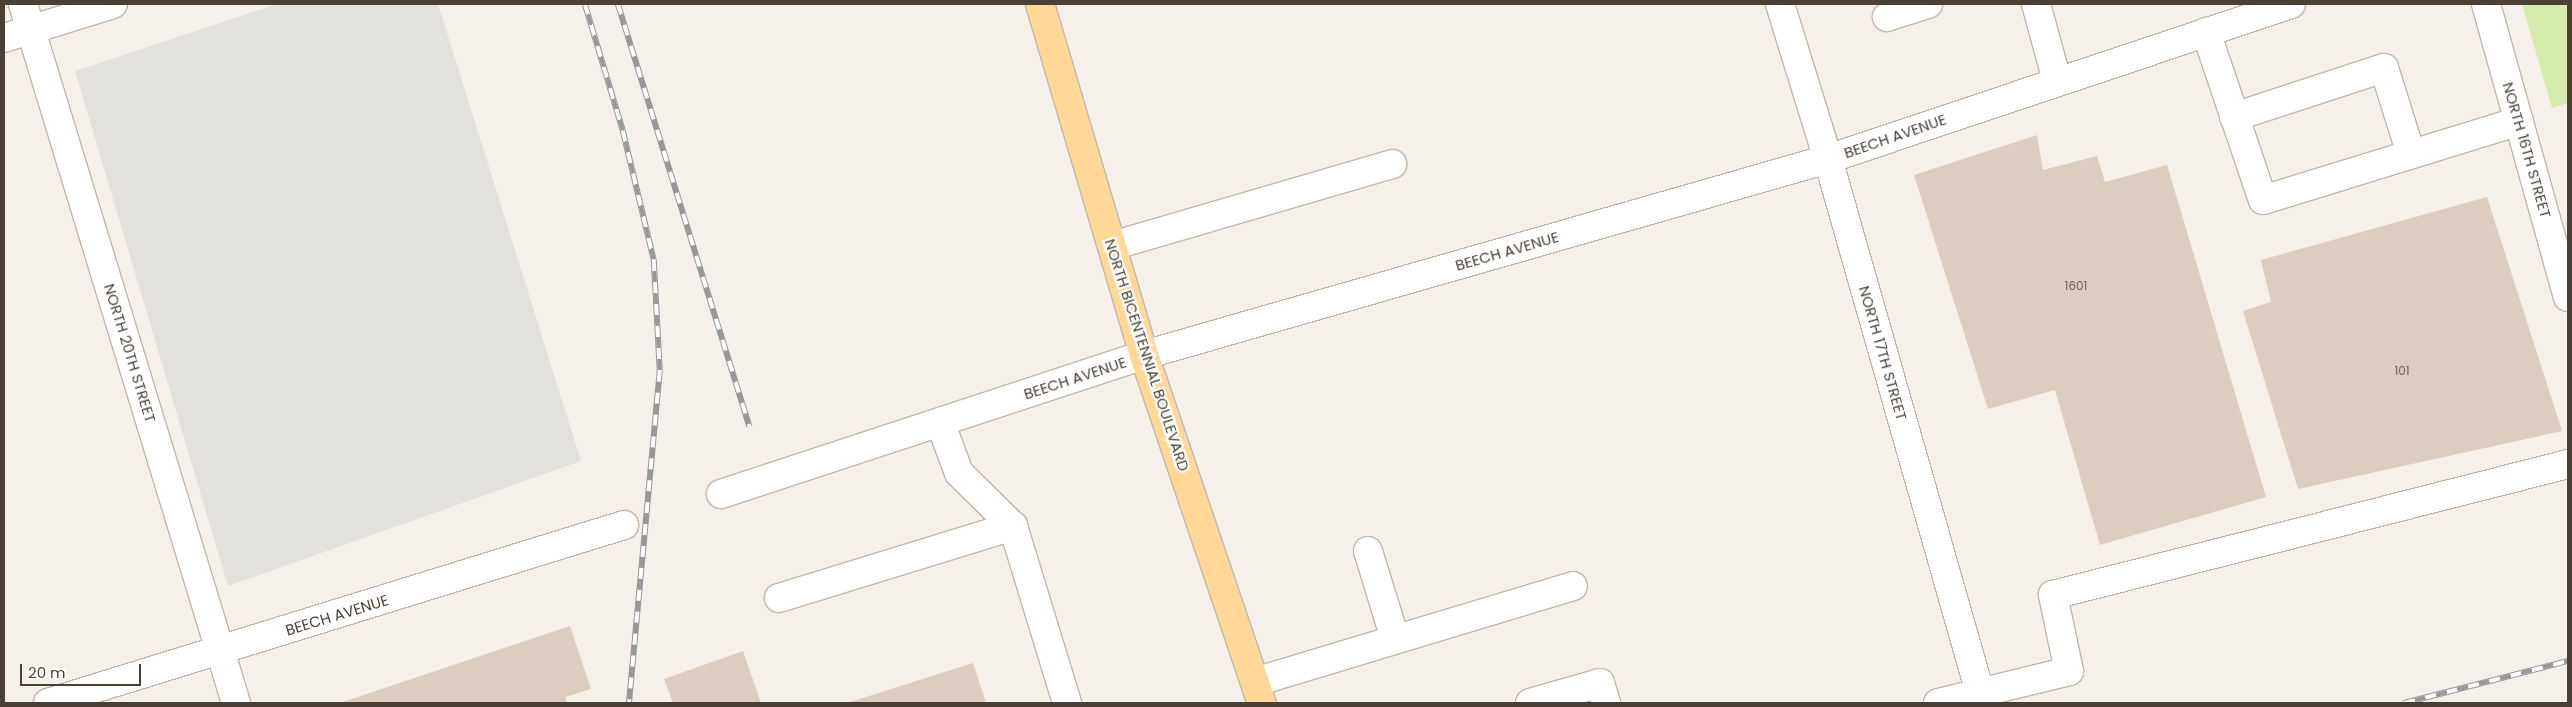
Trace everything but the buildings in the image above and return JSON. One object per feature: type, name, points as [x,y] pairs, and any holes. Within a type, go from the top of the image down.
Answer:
[{"type":"main road","name":"NORTH BICENTENNIAL BOULEVARD","points":[[1040,4],[1144,355],[1258,692]]},
{"type":"street","points":[[4,38],[27,16],[112,4]]},
{"type":"street","name":"NORTH 17TH STREET","points":[[1780,4],[1828,159],[1981,698]]},
{"type":"street","points":[[1886,17],[1928,4]]},
{"type":"street","points":[[2036,4],[2057,82]]},
{"type":"street","name":"BEECH AVENUE","points":[[721,494],[1144,355],[1828,159],[2291,4]]},
{"type":"street","name":"NORTH 16TH STREET","points":[[2486,4],[2568,297]]},
{"type":"street","name":"NORTH 20TH STREET","points":[[27,16],[236,703]]},
{"type":"street","points":[[2206,32],[2263,200],[2519,121]]},
{"type":"street","points":[[2234,117],[2384,68],[2411,154]]},
{"type":"street","points":[[1112,246],[1392,164]]},
{"type":"street","points":[[940,422],[959,473],[1012,526],[1067,703]]},
{"type":"street","points":[[1938,703],[1981,698],[2069,671],[2052,595],[2528,476],[2568,464]]},
{"type":"street","name":"BEECH AVENUE","points":[[48,703],[624,524]]},
{"type":"street","points":[[779,598],[1012,526]]},
{"type":"street","points":[[1368,551],[1395,640]]},
{"type":"street","points":[[1258,692],[1395,640],[1573,586]]},
{"type":"street","points":[[1530,703],[1600,682],[1606,703]]},
{"type":"green space","points":[[2522,4],[2568,4],[2568,103],[2552,108]]},
{"type":"shaded area","points":[[277,4],[438,4],[581,461],[228,586],[75,71]]},
{"type":"railway","points":[[585,4],[623,131],[654,260],[660,371],[629,703]]},
{"type":"railway","points":[[618,4],[750,427]]},
{"type":"railway","points":[[2404,703],[2568,661]]}]
